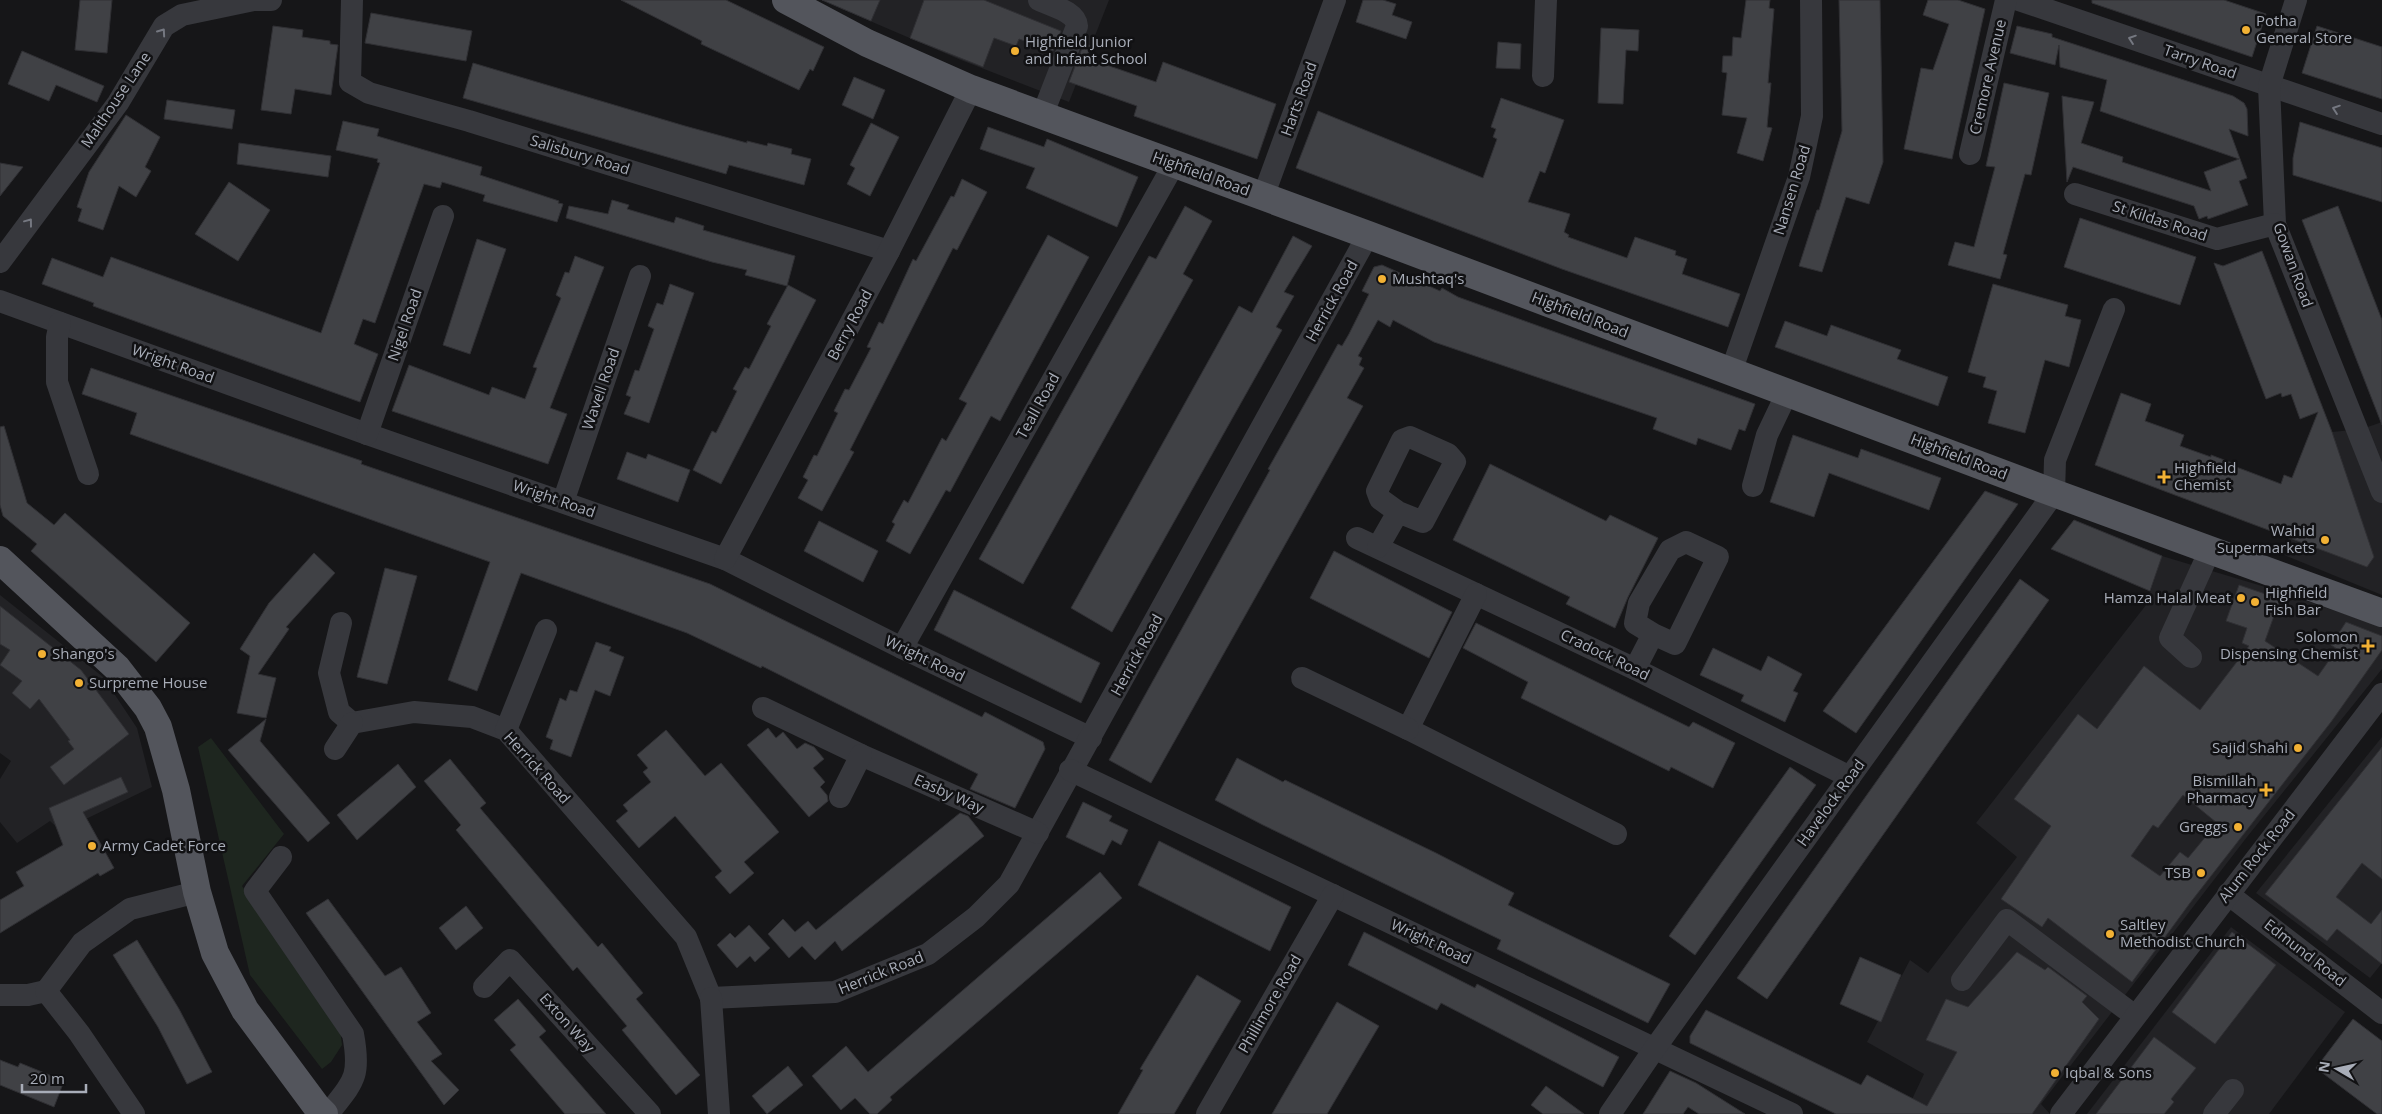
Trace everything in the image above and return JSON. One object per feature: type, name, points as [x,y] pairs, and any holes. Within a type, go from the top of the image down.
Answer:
[{"type":"main road","name":"Highfield Road","points":[[786,0],[867,43],[971,89],[1263,198],[1368,235],[2054,493],[2382,612]]},
{"type":"main road","points":[[0,560],[117,668],[148,708],[158,727],[176,790],[196,892],[215,953],[245,1010],[324,1114]]},
{"type":"street","name":"Malthouse Lane","points":[[0,262],[118,103],[164,26],[182,15],[254,0],[271,0]]},
{"type":"street","name":"Salisbury Road","points":[[352,0],[350,82],[369,93],[469,121],[890,251]]},
{"type":"street","points":[[1039,0],[1072,15],[1077,20],[1077,26],[1042,116]]},
{"type":"street","name":"Harts Road","points":[[1263,198],[1335,0]]},
{"type":"street","points":[[1544,76],[1546,0]]},
{"type":"street","name":"Nansen Road","points":[[1731,372],[1799,177],[1812,116],[1811,0]]},
{"type":"street","name":"Cremore Avenue","points":[[1970,154],[2006,0]]},
{"type":"street","name":"Tarry Road","points":[[2019,0],[2382,124]]},
{"type":"street","name":"Gowan Road","points":[[2296,0],[2269,86],[2275,224],[2382,492]]},
{"type":"street","name":"Berry Road","points":[[725,559],[890,251],[971,89]]},
{"type":"street","name":"Teall Road","points":[[902,648],[1174,164]]},
{"type":"street","name":"St Kildas Road","points":[[2075,194],[2217,239],[2275,224]]},
{"type":"street","name":"Nigel Road","points":[[367,434],[444,216]]},
{"type":"street","name":"Herrick Road","points":[[352,723],[414,712],[472,717],[506,730],[686,938],[710,998],[835,992],[928,954],[976,917],[1009,884],[1070,770],[1091,738],[1368,235]]},
{"type":"street","name":"Wavell Road","points":[[563,502],[640,276]]},
{"type":"street","name":"Wright Road","points":[[0,301],[367,434],[725,559],[902,648],[1091,738]]},
{"type":"street","points":[[2054,493],[2055,460],[2114,309]]},
{"type":"street","points":[[60,323],[57,337],[58,382],[88,474]]},
{"type":"street","points":[[1753,486],[1767,435],[1787,393]]},
{"type":"street","name":"Havelock Road","points":[[1610,1114],[1655,1048],[2054,493]]},
{"type":"street","points":[[1378,547],[1398,512]]},
{"type":"street","name":"Cradock Road","points":[[1357,538],[1635,670],[1850,777]]},
{"type":"street","points":[[2191,657],[2170,638],[2210,550]]},
{"type":"street","points":[[1408,729],[1476,594]]},
{"type":"street","points":[[335,749],[352,723],[339,712],[329,673],[341,623]]},
{"type":"street","points":[[506,730],[546,630]]},
{"type":"street","points":[[1635,670],[1653,634]]},
{"type":"street","points":[[1302,678],[1616,834]]},
{"type":"street","name":"Alum Rock Road","points":[[2061,1114],[2382,694]]},
{"type":"street","name":"Easby Way","points":[[763,708],[861,755],[1038,832]]},
{"type":"street","points":[[840,797],[861,755]]},
{"type":"street","name":"Wright Road","points":[[1070,770],[1792,1114]]},
{"type":"street","points":[[281,857],[255,891],[353,1034],[358,1061],[351,1085],[328,1114]]},
{"type":"street","points":[[0,995],[28,996],[46,991],[82,943],[130,909],[196,892]]},
{"type":"street","name":"Edmund Road","points":[[2228,894],[2382,1013]]},
{"type":"street","name":"Phillimore Road","points":[[1207,1114],[1333,895]]},
{"type":"street","points":[[1962,980],[2007,920],[2135,1016]]},
{"type":"street","name":"Exton Way","points":[[484,987],[510,960],[650,1114]]},
{"type":"street","points":[[46,991],[79,1033],[134,1114]]},
{"type":"street","points":[[710,998],[719,1114]]},
{"type":"street","points":[[2214,1114],[2233,1090]]},
{"type":"shaded area","name":"Highfield Junior and Infant School","points":[[839,0],[1109,0],[1069,102],[961,60],[842,9],[836,6]]},
{"type":"shaded area","points":[[2382,422],[2382,595],[2282,554],[2315,468],[2313,425],[2332,432],[2362,429]]},
{"type":"shaded area","points":[[2162,556],[2272,589],[2382,627],[2382,669],[2247,837],[2041,1104],[2050,1114],[1905,1114],[1924,1074],[1867,1042],[1910,960],[1928,973],[2017,857],[1976,823],[2146,605]]},
{"type":"shaded area","points":[[0,595],[103,677],[137,728],[152,787],[61,831],[50,821],[17,843],[0,822],[0,779],[11,761],[0,753]]},
{"type":"shaded area","points":[[2382,737],[2382,963],[2370,978],[2256,893]]},
{"type":"shaded area","points":[[211,738],[284,834],[242,886],[340,1029],[342,1045],[331,1062],[322,1069],[250,975],[198,747]]},
{"type":"shaded area","points":[[2231,927],[2345,1012],[2269,1114],[2087,1114]]},
{"type":"building","points":[[80,0],[112,0],[107,53],[75,50]]},
{"type":"building","points":[[621,0],[726,0],[824,47],[813,71],[810,69],[799,90],[701,44],[702,41]]},
{"type":"building","points":[[822,0],[880,0],[871,21]]},
{"type":"building","points":[[924,0],[984,0],[1061,31],[1053,51],[1019,39],[1016,46],[994,38],[983,67],[910,38]]},
{"type":"building","points":[[1363,0],[1383,0],[1396,4],[1392,15],[1412,22],[1406,39],[1356,22]]},
{"type":"building","points":[[1746,0],[1770,0],[1769,8],[1774,9],[1768,83],[1771,83],[1767,127],[1772,128],[1763,161],[1737,153],[1747,118],[1722,115],[1727,73],[1722,72],[1723,56],[1732,56],[1733,37],[1741,38]]},
{"type":"building","points":[[1839,0],[1880,0],[1883,162],[1869,204],[1846,197],[1822,272],[1799,266],[1817,210],[1819,210],[1842,131]]},
{"type":"building","points":[[1928,0],[1958,0],[1985,9],[1952,159],[1904,149],[1921,68],[1933,70],[1949,24],[1923,15]]},
{"type":"building","points":[[2092,0],[2224,0],[2266,14],[2252,57],[2092,3]]},
{"type":"building","points":[[371,13],[472,31],[466,61],[365,43]]},
{"type":"building","points":[[273,26],[303,30],[302,37],[330,41],[330,44],[338,45],[331,95],[295,89],[291,114],[261,110]]},
{"type":"building","points":[[2017,26],[2052,34],[2052,37],[2233,96],[2244,103],[2247,109],[2248,136],[2229,129],[2247,178],[2239,181],[2248,205],[2208,219],[2207,216],[2199,219],[2194,206],[2073,167],[2067,182],[2062,96],[2094,102],[2081,143],[2123,157],[2122,162],[2211,191],[2204,172],[2239,159],[2100,111],[2107,80],[2060,67],[2059,45],[2055,65],[2010,53]]},
{"type":"building","points":[[2317,26],[2382,47],[2382,99],[2302,73]]},
{"type":"building","points":[[1601,28],[1639,30],[1638,51],[1626,50],[1623,104],[1598,103]]},
{"type":"building","points":[[1498,42],[1521,44],[1520,69],[1496,68]]},
{"type":"building","points":[[1084,43],[1091,46],[1086,58],[1156,82],[1163,62],[1276,104],[1257,159],[1134,116],[1137,106],[1069,82]]},
{"type":"building","points":[[22,51],[104,86],[97,102],[56,85],[49,101],[8,84]]},
{"type":"building","points":[[473,63],[747,143],[747,141],[767,146],[768,143],[792,149],[791,154],[811,159],[804,185],[729,165],[726,174],[463,98]]},
{"type":"building","points":[[854,77],[885,90],[873,119],[842,105]]},
{"type":"building","points":[[2004,83],[2049,93],[2031,175],[2025,174],[2003,254],[2007,255],[2000,279],[1948,265],[1955,242],[1974,247],[1995,167],[1986,166]]},
{"type":"building","points":[[1501,98],[1564,120],[1545,173],[1540,171],[1528,202],[1570,214],[1564,232],[1569,235],[1568,237],[1627,258],[1635,237],[1676,251],[1675,255],[1687,259],[1682,274],[1740,294],[1728,327],[1562,269],[1296,168],[1318,111],[1483,178],[1497,139],[1493,137],[1496,129],[1491,127]]},
{"type":"building","points":[[167,100],[235,110],[232,129],[164,119]]},
{"type":"building","points":[[126,115],[160,137],[145,167],[151,171],[136,197],[119,186],[103,230],[78,221],[82,209],[77,207],[89,172]]},
{"type":"building","points":[[343,121],[379,129],[377,136],[482,167],[480,175],[559,201],[558,203],[563,204],[557,222],[483,201],[485,195],[442,182],[440,188],[424,184],[375,323],[363,319],[354,344],[378,354],[360,402],[93,306],[94,303],[42,284],[52,258],[103,277],[111,257],[321,333],[380,163],[377,162],[378,159],[336,150]]},
{"type":"building","points":[[2300,122],[2382,148],[2382,202],[2293,175],[2293,158]]},
{"type":"building","points":[[871,123],[899,137],[870,196],[847,184],[855,168],[850,165]]},
{"type":"building","points":[[988,127],[1044,147],[1047,139],[1138,177],[1117,227],[1026,188],[1035,168],[980,149]]},
{"type":"building","points":[[239,143],[331,156],[328,177],[237,164]]},
{"type":"building","points":[[0,163],[23,167],[0,196]]},
{"type":"building","points":[[962,179],[987,192],[957,250],[953,248],[850,450],[854,452],[822,511],[798,498],[808,480],[803,477],[814,455],[817,456],[838,413],[834,411],[845,389],[849,390],[871,348],[867,347],[879,322],[883,324],[913,259],[916,261],[951,196],[954,197]]},
{"type":"building","points":[[229,182],[270,210],[238,261],[195,234]]},
{"type":"building","points":[[612,200],[629,205],[627,209],[674,223],[676,217],[704,226],[703,230],[795,256],[787,286],[745,275],[747,270],[712,262],[566,218],[569,206],[608,214]]},
{"type":"building","points":[[1185,206],[1212,221],[1183,274],[1193,280],[1023,584],[979,559],[1149,256],[1156,259]]},
{"type":"building","points":[[2338,206],[2382,320],[2382,425],[2302,220]]},
{"type":"building","points":[[2080,218],[2196,257],[2180,305],[2064,267]]},
{"type":"building","points":[[1048,235],[1089,257],[1000,421],[991,416],[950,492],[946,490],[910,554],[886,541],[895,524],[892,522],[904,500],[908,503],[942,438],[946,441],[967,403],[959,399]]},
{"type":"building","points":[[1293,236],[1312,246],[1284,292],[1294,296],[1276,327],[1282,330],[1112,632],[1071,608],[1239,306],[1252,313]]},
{"type":"building","points":[[477,239],[506,249],[470,354],[443,345]]},
{"type":"building","points":[[2262,251],[2332,432],[2374,557],[2367,567],[2095,465],[2121,393],[2151,404],[2145,421],[2184,435],[2180,446],[2211,457],[2211,455],[2232,463],[2231,465],[2281,484],[2284,475],[2292,478],[2318,412],[2300,419],[2291,394],[2282,397],[2281,393],[2266,399],[2214,263],[2223,266]]},
{"type":"building","points":[[575,256],[604,267],[550,408],[567,414],[548,464],[392,411],[409,365],[489,395],[492,387],[525,399],[537,368],[533,367],[561,298],[556,295],[565,272],[569,273]]},
{"type":"building","points":[[1382,265],[1440,291],[1442,288],[1458,297],[1755,404],[1745,431],[1739,429],[1731,450],[1698,438],[1696,445],[1653,429],[1657,418],[1434,342],[1393,320],[1390,327],[1378,320],[1358,356],[1362,358],[1359,365],[1364,368],[1347,398],[1363,406],[1151,783],[1109,760],[1338,344],[1342,346],[1349,334],[1369,294],[1362,291],[1374,267]]},
{"type":"building","points":[[670,284],[694,293],[649,423],[624,414],[631,397],[626,395],[635,370],[639,371],[654,329],[648,326],[657,303],[663,305]]},
{"type":"building","points":[[1993,284],[2068,305],[2065,316],[2081,320],[2069,367],[2045,360],[2025,433],[1988,423],[1997,391],[1983,387],[1986,377],[1968,372]]},
{"type":"building","points":[[788,285],[816,300],[721,484],[693,470],[712,431],[716,433],[737,391],[733,389],[745,367],[749,369],[771,326],[767,324]]},
{"type":"building","points":[[1785,321],[1827,336],[1831,325],[1901,350],[1897,359],[1948,377],[1938,406],[1775,347]]},
{"type":"building","points":[[91,368],[362,461],[361,464],[710,584],[982,717],[985,712],[1043,742],[1045,749],[1015,808],[970,789],[978,774],[762,666],[761,668],[687,633],[521,573],[477,691],[448,680],[490,562],[130,434],[137,413],[82,394]]},
{"type":"building","points":[[4,426],[27,503],[54,525],[65,513],[190,623],[156,662],[31,551],[37,544],[3,516],[0,505],[0,427]]},
{"type":"building","points":[[1793,435],[1858,458],[1861,449],[1941,478],[1929,510],[1829,473],[1814,517],[1770,502]]},
{"type":"building","points":[[627,452],[646,459],[648,454],[690,470],[678,502],[617,479]]},
{"type":"building","points":[[1490,464],[1606,521],[1610,515],[1658,538],[1628,597],[1615,628],[1566,604],[1570,597],[1453,540]]},
{"type":"building","points":[[1985,491],[2018,504],[1856,733],[1823,711]]},
{"type":"building","points":[[2074,520],[2162,556],[2150,591],[2051,549]]},
{"type":"building","points":[[819,521],[878,551],[863,582],[804,551]]},
{"type":"building","points":[[1334,551],[1452,612],[1429,658],[1310,598]]},
{"type":"building","points":[[314,553],[335,573],[286,627],[289,629],[258,674],[276,678],[266,718],[237,713],[250,656],[240,649],[269,603]]},
{"type":"building","points":[[385,568],[417,576],[387,684],[357,677]]},
{"type":"building","points":[[2020,579],[2049,600],[1767,999],[1737,978]]},
{"type":"building","points":[[2239,585],[2280,599],[2265,641],[2318,676],[2337,649],[2331,645],[2346,622],[2382,636],[2382,650],[2331,722],[2190,903],[2132,982],[2048,918],[2042,927],[2001,899],[2051,826],[2014,799],[2078,714],[2097,729],[2144,666],[2200,710],[2249,646],[2242,643],[2247,628],[2226,621]],"holes":[[[2183,795],[2217,823],[2188,858],[2180,852],[2160,876],[2131,856],[2153,825],[2158,828]]]},
{"type":"building","points":[[954,590],[1100,663],[1081,703],[934,630]]},
{"type":"building","points":[[0,606],[81,670],[129,734],[64,785],[50,767],[74,749],[68,741],[70,740],[39,699],[30,709],[12,693],[22,681],[0,665],[10,650],[0,644]]},
{"type":"building","points":[[1476,623],[1689,727],[1693,722],[1735,743],[1713,788],[1671,767],[1669,771],[1521,698],[1528,682],[1463,648]]},
{"type":"building","points":[[596,642],[611,647],[609,651],[624,657],[610,696],[595,690],[571,757],[550,749],[553,740],[546,737],[560,698],[566,701],[570,690],[577,692]]},
{"type":"building","points":[[1713,648],[1761,671],[1768,656],[1802,674],[1793,691],[1798,693],[1785,722],[1741,701],[1744,695],[1700,675]]},
{"type":"building","points":[[266,719],[260,741],[330,823],[308,842],[228,750]]},
{"type":"building","points":[[768,728],[776,738],[783,732],[797,749],[805,743],[814,747],[824,759],[813,768],[825,782],[820,787],[827,795],[828,801],[809,817],[747,745]]},
{"type":"building","points":[[666,730],[705,776],[721,763],[779,832],[744,862],[754,873],[730,894],[715,877],[722,871],[675,816],[639,848],[616,821],[628,811],[623,805],[651,782],[643,772],[648,768],[637,755]]},
{"type":"building","points":[[2382,747],[2382,879],[2362,863],[2336,897],[2371,924],[2382,910],[2382,964],[2337,929],[2327,941],[2265,894]]},
{"type":"building","points":[[1237,758],[1283,782],[1285,780],[1436,853],[1514,893],[1508,905],[1670,984],[1648,1023],[1497,949],[1501,940],[1215,800]]},
{"type":"building","points":[[450,759],[486,803],[480,808],[598,947],[602,943],[643,993],[636,999],[700,1075],[676,1095],[622,1030],[627,1026],[577,967],[573,971],[456,830],[461,825],[424,781]]},
{"type":"building","points":[[398,764],[416,787],[357,840],[337,815]]},
{"type":"building","points":[[1790,767],[1816,785],[1695,955],[1669,936]]},
{"type":"building","points":[[121,777],[128,792],[83,812],[114,868],[100,876],[98,873],[0,933],[0,900],[24,886],[16,872],[63,845],[49,808]]},
{"type":"building","points":[[1083,802],[1112,816],[1109,821],[1128,830],[1121,845],[1112,840],[1104,855],[1066,837]]},
{"type":"building","points":[[960,813],[968,816],[984,836],[842,951],[835,941],[815,960],[802,946],[789,958],[768,934],[783,919],[795,932],[808,921],[816,930]]},
{"type":"building","points":[[1159,841],[1291,907],[1270,951],[1138,885]]},
{"type":"building","points":[[1100,872],[1122,898],[890,1097],[892,1100],[877,1114],[870,1114],[855,1098],[841,1110],[812,1076],[846,1046],[868,1072]]},
{"type":"building","points":[[328,899],[385,976],[401,967],[431,1013],[417,1022],[442,1054],[431,1061],[459,1090],[444,1105],[306,913]]},
{"type":"building","points":[[466,906],[483,928],[456,950],[439,928]]},
{"type":"building","points":[[749,925],[770,948],[755,962],[750,956],[737,968],[717,945],[730,933],[735,938]]},
{"type":"building","points":[[1364,932],[1475,988],[1477,984],[1619,1057],[1603,1087],[1441,1003],[1437,1010],[1348,965]]},
{"type":"building","points":[[2232,932],[2276,965],[2215,1044],[2172,1012]]},
{"type":"building","points":[[137,940],[179,1009],[212,1072],[187,1084],[158,1027],[113,955]]},
{"type":"building","points":[[2017,952],[2045,970],[2048,967],[2087,996],[2082,1002],[2099,1019],[2032,1114],[1836,1114],[1690,1043],[1690,1036],[1706,1010],[1861,1085],[1867,1075],[1927,1106],[1957,1052],[1926,1040],[1946,999],[1968,1007]]},
{"type":"building","points":[[1860,957],[1901,975],[1881,1022],[1840,1004]]},
{"type":"building","points":[[1197,975],[1241,1001],[1174,1114],[1118,1114],[1143,1070],[1140,1069]]},
{"type":"building","points":[[518,999],[546,1031],[539,1037],[606,1114],[565,1114],[510,1050],[516,1045],[494,1020]]},
{"type":"building","points":[[1337,1002],[1379,1026],[1327,1114],[1272,1114]]},
{"type":"building","points":[[2353,1019],[2382,1041],[2382,1114],[2377,1114],[2316,1068]]},
{"type":"building","points":[[2154,1037],[2196,1068],[2171,1099],[2174,1102],[2164,1114],[2096,1114]]},
{"type":"building","points":[[0,1060],[18,1067],[20,1063],[64,1081],[54,1107],[0,1085]]},
{"type":"building","points":[[788,1066],[803,1085],[767,1114],[752,1096]]},
{"type":"building","points":[[1670,1071],[1696,1083],[1745,1114],[1699,1114],[1688,1107],[1683,1114],[1643,1114]]},
{"type":"building","points":[[1546,1086],[1584,1114],[1543,1114],[1531,1105]]},
{"type":"place","name":"Potha General Store","points":[[2246,30]]},
{"type":"place","name":"Highfield Junior and Infant School","points":[[1015,51]]},
{"type":"place","name":"Mushtaq's","points":[[1382,279]]},
{"type":"place","name":"Highfield Chemist","points":[[2164,477]]},
{"type":"place","name":"Wahid Supermarkets","points":[[2325,540]]},
{"type":"place","name":"Hamza Halal Meat","points":[[2241,598]]},
{"type":"place","name":"Highfield Fish Bar","points":[[2255,602]]},
{"type":"place","name":"Solomon Dispensing Chemist","points":[[2368,646]]},
{"type":"place","name":"Shango's","points":[[42,654]]},
{"type":"place","name":"Surpreme House","points":[[79,683]]},
{"type":"place","name":"Sajid Shahi","points":[[2298,748]]},
{"type":"place","name":"Bismillah Pharmacy","points":[[2266,790]]},
{"type":"place","name":"Greggs","points":[[2238,827]]},
{"type":"place","name":"Army Cadet Force","points":[[92,846]]},
{"type":"place","name":"TSB","points":[[2201,873]]},
{"type":"place","name":"Saltley Methodist Church","points":[[2110,934]]},
{"type":"place","name":"Iqbal & Sons","points":[[2055,1073]]}]
